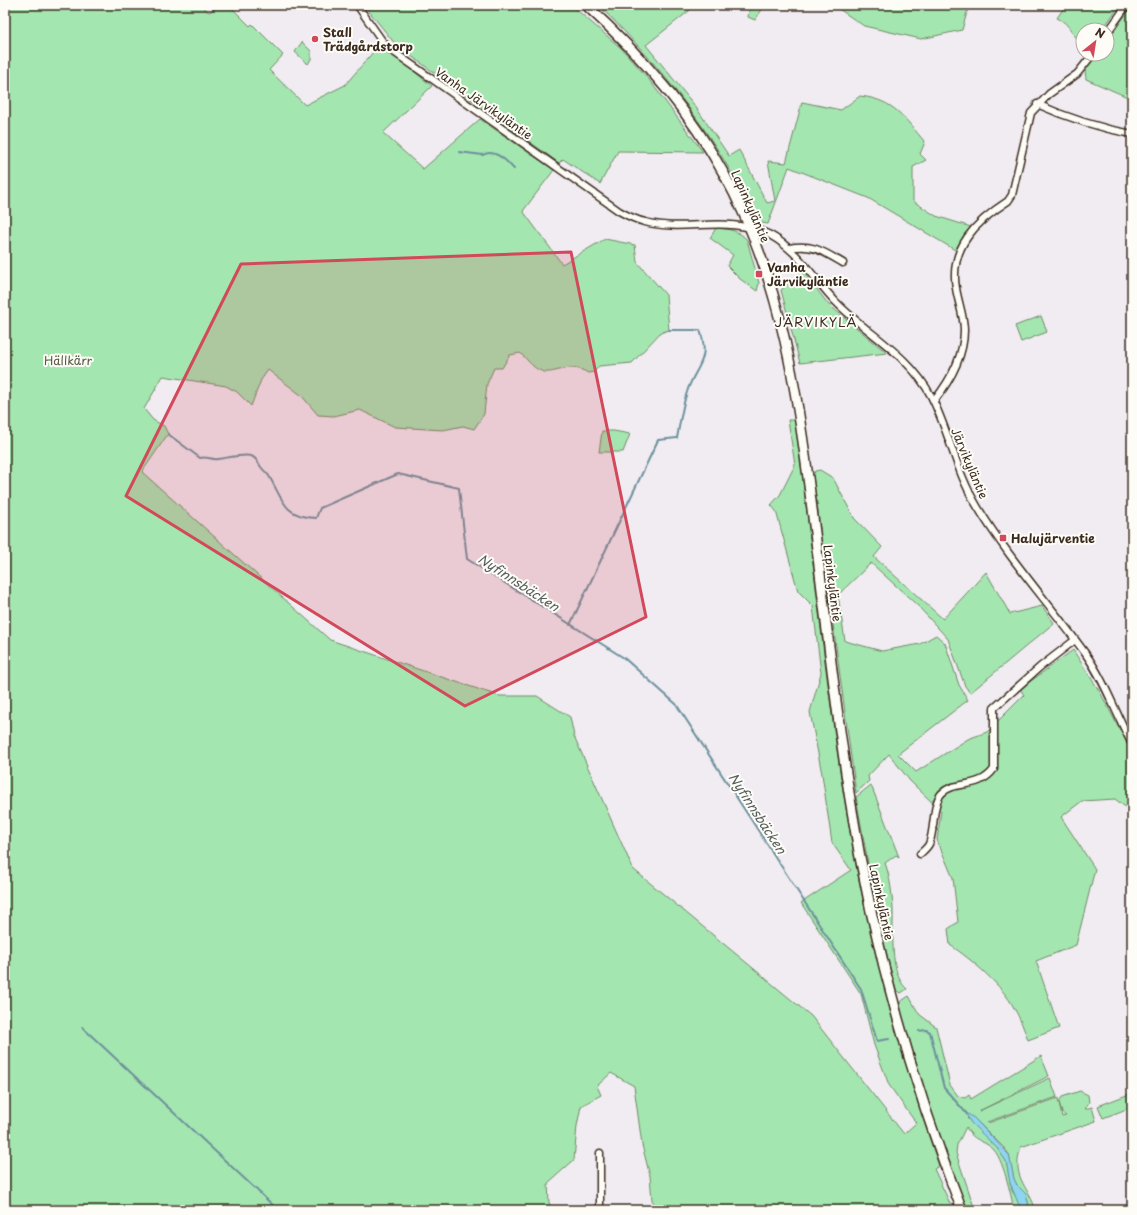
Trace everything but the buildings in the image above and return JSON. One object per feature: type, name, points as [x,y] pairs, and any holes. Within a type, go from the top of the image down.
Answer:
[{"type":"main road","name":"Lapinkyläntie","points":[[586,5],[632,49],[686,114],[725,176],[750,229],[772,291],[798,406],[850,800],[881,957],[916,1080],[962,1210]]},
{"type":"street","name":"Vanha Järvikyläntie","points":[[358,5],[383,42],[391,50],[620,212],[646,223],[673,226],[726,225],[750,229]]},
{"type":"street","points":[[1115,22],[1127,5]]},
{"type":"street","points":[[934,401],[948,380],[963,344],[964,328],[954,272],[958,254],[976,225],[1008,201],[1012,195],[1020,166],[1028,122],[1037,104],[1048,94],[1076,74],[1086,62]]},
{"type":"street","points":[[1037,104],[1069,119],[1112,131],[1132,134]]},
{"type":"street","name":"Järvikyläntie","points":[[750,229],[769,235],[789,248],[800,258],[836,302],[907,362],[920,377],[934,401],[956,460],[976,505],[1019,568],[1075,640],[1098,674],[1132,744]]},
{"type":"street","points":[[789,248],[803,245],[814,248],[843,263]]},
{"type":"street","points":[[920,854],[928,845],[934,827],[937,802],[942,792],[950,788],[982,780],[994,769],[994,708],[1040,667],[1075,640]]},
{"type":"street","points":[[600,1154],[600,1210]]},
{"type":"highlighted area","points":[[571,252],[646,617],[465,706],[126,496],[241,264]]},
{"type":"green space","name":"Hällkärr","points":[[5,5],[210,5],[204,9],[209,12],[221,5],[229,5],[250,26],[252,24],[283,55],[269,70],[305,105],[345,85],[381,43],[432,86],[383,133],[423,169],[480,119],[554,170],[523,211],[562,264],[605,239],[635,245],[637,262],[666,295],[669,330],[660,333],[632,363],[599,366],[594,372],[588,373],[580,369],[573,368],[544,372],[534,367],[520,353],[510,355],[502,368],[494,368],[487,384],[484,414],[474,429],[463,426],[443,430],[395,427],[360,410],[334,416],[318,415],[301,395],[268,370],[261,380],[251,406],[237,392],[226,386],[163,376],[144,409],[153,420],[164,426],[168,434],[142,472],[330,640],[499,696],[537,696],[570,717],[574,736],[633,869],[811,1016],[904,1134],[916,1123],[889,1085],[874,1045],[861,994],[801,903],[851,870],[832,843],[822,774],[810,712],[821,673],[813,606],[798,591],[776,511],[771,505],[780,495],[795,465],[788,420],[795,420],[834,730],[858,876],[877,960],[899,1043],[939,1166],[934,1169],[953,1210],[657,1210],[652,1200],[650,1176],[642,1145],[634,1086],[611,1073],[597,1086],[601,1095],[581,1106],[577,1126],[574,1160],[548,1183],[549,1203],[553,1210],[5,1210]]},
{"type":"green space","points":[[364,5],[571,5],[621,48],[647,77],[703,152],[618,151],[600,184],[563,159],[559,163],[396,45]]},
{"type":"green space","points":[[598,5],[692,5],[689,11],[646,45],[695,106],[729,156],[739,150],[767,203],[775,201],[768,161],[786,163],[802,102],[841,110],[860,96],[872,98],[890,106],[904,118],[925,142],[920,154],[926,160],[913,167],[913,201],[936,216],[971,227],[955,250],[868,198],[789,167],[768,224],[757,222],[725,162],[688,106],[645,54]]},
{"type":"green space","points":[[750,5],[765,5],[755,20],[748,17]]},
{"type":"green space","points":[[833,5],[969,5],[962,30],[921,39],[864,26]]},
{"type":"green space","points":[[1077,5],[1120,5],[1108,22],[1075,22],[1075,36],[1062,20],[1057,18],[1065,6],[1074,9]]},
{"type":"green space","points":[[1132,6],[1132,99],[1086,79],[1085,70],[1091,62],[1115,62],[1115,30]]},
{"type":"green space","points":[[302,42],[311,51],[311,59],[308,64],[295,52]]},
{"type":"green space","points":[[716,228],[737,232],[747,240],[759,283],[757,291],[740,279],[727,266],[733,255],[710,238]]},
{"type":"green space","points":[[803,271],[828,304],[887,353],[800,363],[781,290]]},
{"type":"green space","points":[[1041,316],[1047,332],[1021,342],[1015,326]]},
{"type":"green space","points":[[602,431],[614,431],[630,434],[623,452],[599,452]]},
{"type":"green space","points":[[820,470],[833,478],[854,518],[882,547],[874,557],[943,619],[986,572],[1010,614],[1042,606],[1054,623],[970,693],[965,686],[948,639],[918,606],[871,563],[838,595],[845,641],[882,651],[920,644],[936,635],[945,643],[959,685],[968,700],[898,754],[916,772],[968,739],[987,732],[1024,695],[1020,689],[1073,650],[1100,692],[1132,753],[1132,812],[1115,799],[1082,801],[1061,817],[1095,869],[1076,945],[1036,961],[1059,1028],[1028,1040],[1016,1012],[1002,991],[977,965],[950,945],[948,929],[958,922],[953,878],[937,840],[941,811],[910,781],[889,754],[868,776],[869,781],[856,793],[813,477],[815,471]]},
{"type":"green space","points":[[871,785],[899,857],[896,855],[885,863],[893,908],[894,962],[901,982],[907,989],[901,993],[896,990],[884,942],[856,797]]},
{"type":"green space","points":[[909,996],[919,1014],[936,1027],[950,1085],[958,1096],[965,1098],[969,1095],[971,1099],[1041,1056],[1049,1076],[979,1111],[1050,1078],[1057,1097],[987,1122],[988,1123],[1058,1098],[1062,1117],[1066,1116],[1062,1113],[1059,1102],[1062,1097],[1080,1091],[1088,1095],[1089,1102],[1085,1109],[1092,1107],[1096,1121],[1021,1147],[1018,1157],[1019,1173],[1036,1210],[1030,1210],[1026,1194],[1017,1185],[1014,1179],[1009,1155],[1006,1150],[974,1118],[967,1118],[997,1148],[1006,1161],[1012,1191],[1019,1201],[1021,1210],[1014,1210],[1006,1177],[996,1153],[988,1145],[971,1135],[966,1127],[957,1145],[956,1153],[975,1210],[967,1210],[933,1117],[901,1012],[900,1002]]},
{"type":"green space","points":[[1132,1093],[1132,1107],[1103,1118],[1098,1106]]},
{"type":"water","points":[[965,1112],[974,1118],[1009,1155],[1014,1179],[1017,1185],[1026,1194],[1030,1210],[1021,1210],[1010,1183],[1006,1161],[997,1148],[971,1123]]},
{"type":"waterway","points":[[459,152],[483,155],[487,153],[496,154],[504,159],[514,169]]},
{"type":"waterway","name":"Nyfinnsbäcken","points":[[570,625],[658,440],[677,438],[685,398],[690,383],[701,363],[704,350],[700,330],[669,330]]},
{"type":"waterway","name":"Nyfinnsbäcken","points":[[168,434],[200,458],[205,457],[216,459],[244,455],[253,457],[269,476],[286,506],[291,511],[305,517],[316,518],[320,508],[398,474],[459,488],[467,559],[624,658],[676,704],[861,989],[877,1041],[889,1039]]},
{"type":"waterway","points":[[82,1027],[278,1210]]},
{"type":"waterway","name":"Nyfinnsbäcken","points":[[919,1031],[926,1030],[930,1032],[944,1088],[967,1114]]},
{"type":"place","name":"Stall Trädgårdstorp","points":[[315,39]]},
{"type":"place","name":"Vanha Järvikyläntie","points":[[759,274]]},
{"type":"place","name":"Halujärventie","points":[[1003,538]]},
{"type":"district","name":"JÄRVIKYLÄ","points":[[816,321]]}]
